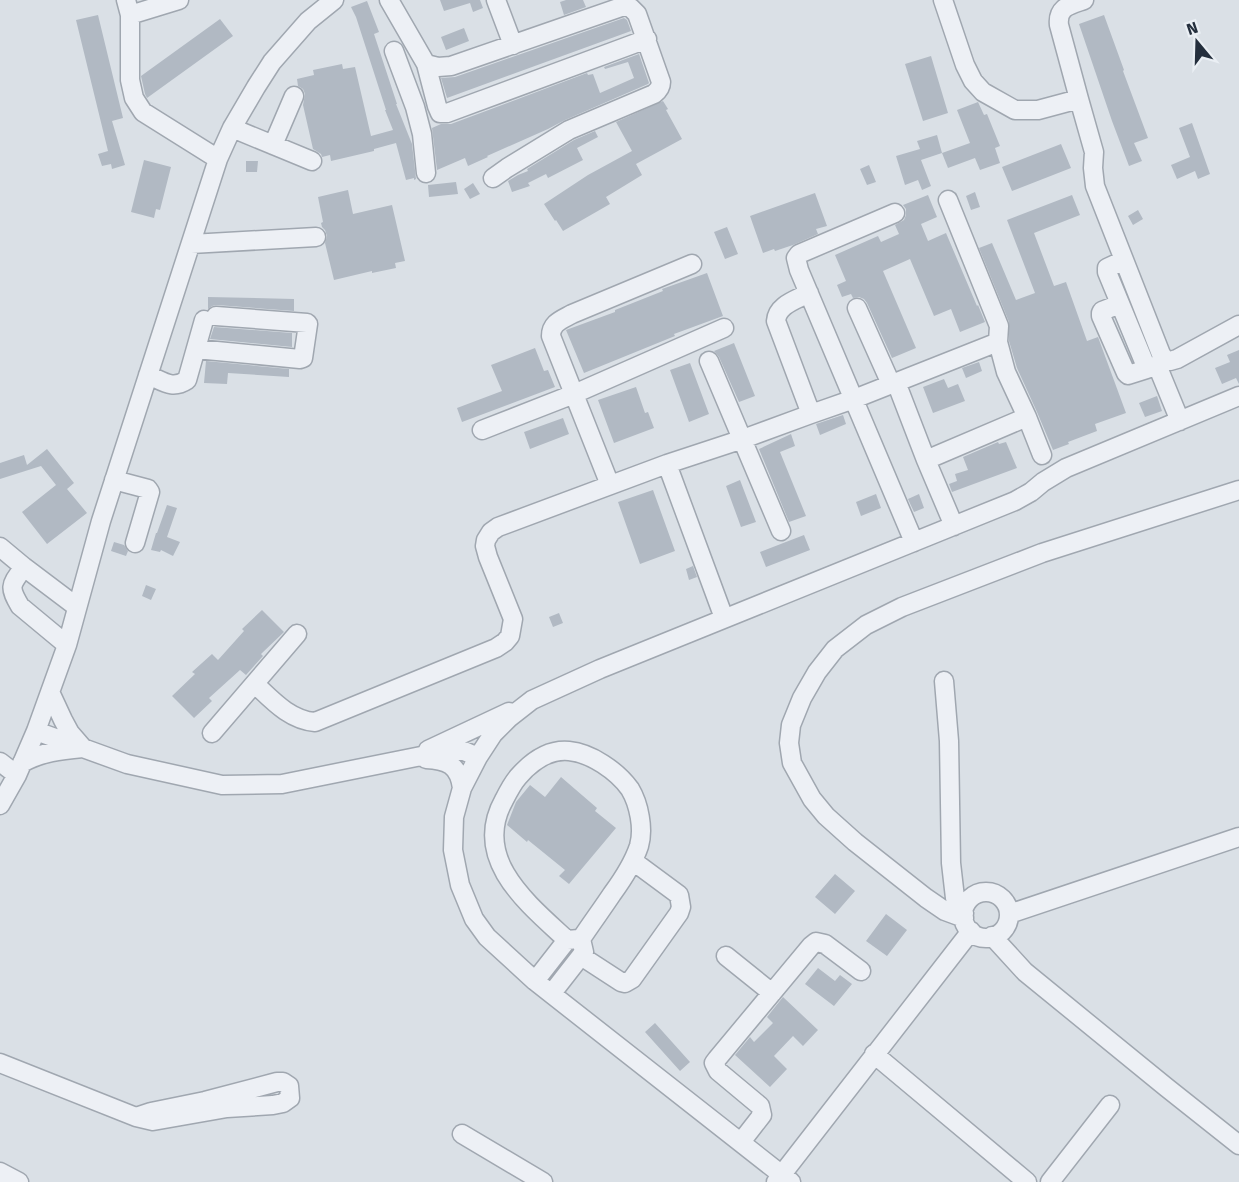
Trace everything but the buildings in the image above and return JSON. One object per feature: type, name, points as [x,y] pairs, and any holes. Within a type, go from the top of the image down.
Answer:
[{"type":"street","points":[[179,0],[128,7],[130,80],[134,98],[143,111],[218,159]]},
{"type":"street","points":[[0,805],[36,731],[67,645],[101,521],[218,159],[232,128],[273,62],[308,21],[333,0]]},
{"type":"street","points":[[496,0],[513,45]]},
{"type":"street","points":[[943,0],[965,65],[973,81],[983,92],[1015,110],[1038,110],[1079,99]]},
{"type":"street","points":[[1084,0],[1065,8],[1058,17],[1094,152],[1095,186],[1161,354],[1156,365],[1180,421]]},
{"type":"street","points":[[392,1],[426,64],[440,113],[447,113],[647,39]]},
{"type":"street","points":[[426,64],[438,67],[451,66],[624,6],[631,8],[637,14],[662,82],[659,90],[569,130],[493,178]]},
{"type":"street","points":[[394,51],[422,134],[426,173]]},
{"type":"street","points":[[410,93],[432,86]]},
{"type":"street","points":[[273,144],[294,96]]},
{"type":"street","points":[[232,128],[312,161]]},
{"type":"street","points":[[948,200],[999,326],[998,342],[1006,372],[1042,455]]},
{"type":"street","points":[[895,213],[799,254],[796,263],[914,542]]},
{"type":"street","points":[[191,244],[316,237]]},
{"type":"street","points":[[1124,260],[1107,268],[1120,304],[1102,311],[1101,316],[1128,375],[1177,359],[1239,325]]},
{"type":"street","points":[[610,485],[551,336],[551,330],[556,322],[692,264]]},
{"type":"street","points":[[809,293],[781,308],[776,321],[811,414]]},
{"type":"street","points":[[857,308],[894,383],[954,526]]},
{"type":"street","points":[[148,375],[173,386],[180,385],[187,380],[196,350],[210,318],[307,322],[308,324],[303,358],[300,359],[196,350]]},
{"type":"street","points":[[482,430],[574,394],[724,327]]},
{"type":"street","points":[[255,684],[285,711],[297,718],[315,722],[496,648],[506,642],[510,636],[513,620],[485,546],[491,532],[498,527],[667,464],[854,399],[998,342]]},
{"type":"street","points":[[709,361],[781,531]]},
{"type":"street","points":[[411,758],[600,669],[1015,501],[1066,468],[1239,396]]},
{"type":"street","points":[[926,460],[1027,417]]},
{"type":"street","points":[[667,464],[724,618]]},
{"type":"street","points":[[114,480],[148,489],[150,492],[135,543]]},
{"type":"street","points":[[966,921],[926,898],[855,842],[826,816],[812,799],[792,762],[789,743],[792,725],[802,698],[817,672],[842,643],[866,625],[902,607],[1042,553],[1239,490]]},
{"type":"street","points":[[0,547],[76,607]]},
{"type":"street","points":[[24,567],[13,583],[12,592],[15,598],[20,606],[67,645]]},
{"type":"street","points":[[212,733],[297,634]]},
{"type":"street","points":[[532,700],[493,734],[462,788],[454,818],[453,850],[460,885],[474,919],[487,937],[535,981],[741,1142],[782,1180],[874,1054],[966,921],[967,903],[972,897],[985,892],[999,896],[1008,907],[1008,921],[999,933],[985,937],[977,935],[966,921],[955,898],[951,863],[949,741],[944,681]]},
{"type":"street","points":[[50,692],[70,733],[83,748]]},
{"type":"street","points":[[36,731],[127,764],[222,785],[282,783],[446,751],[464,751],[478,757]]},
{"type":"street","points":[[19,769],[33,757],[48,752],[83,748]]},
{"type":"street","points":[[552,993],[576,945],[633,861],[640,845],[641,827],[638,808],[630,790],[618,776],[587,755],[568,751],[545,755],[529,765],[514,781],[496,819],[493,835],[498,860],[512,885],[535,910],[576,945],[621,982],[625,983],[632,980],[681,907],[679,895],[633,861]]},
{"type":"street","points":[[411,758],[440,759],[450,764],[461,779],[462,788]]},
{"type":"street","points":[[0,762],[19,769]]},
{"type":"street","points":[[1009,914],[1239,837]]},
{"type":"street","points":[[992,936],[1025,972],[1239,1145]]},
{"type":"street","points":[[741,1142],[762,1115],[762,1110],[718,1071],[714,1063],[816,942],[825,944],[861,971]]},
{"type":"street","points":[[535,981],[576,945]]},
{"type":"street","points":[[726,956],[772,993]]},
{"type":"street","points":[[874,1054],[1008,1176],[1027,1182]]},
{"type":"street","points":[[0,1064],[136,1117],[153,1121],[227,1108],[273,1106],[287,1101],[290,1098],[290,1091],[287,1084],[277,1082],[136,1117]]},
{"type":"street","points":[[1050,1182],[1110,1105]]},
{"type":"street","points":[[462,1134],[543,1182]]},
{"type":"street","points":[[0,1172],[20,1182]]}]
